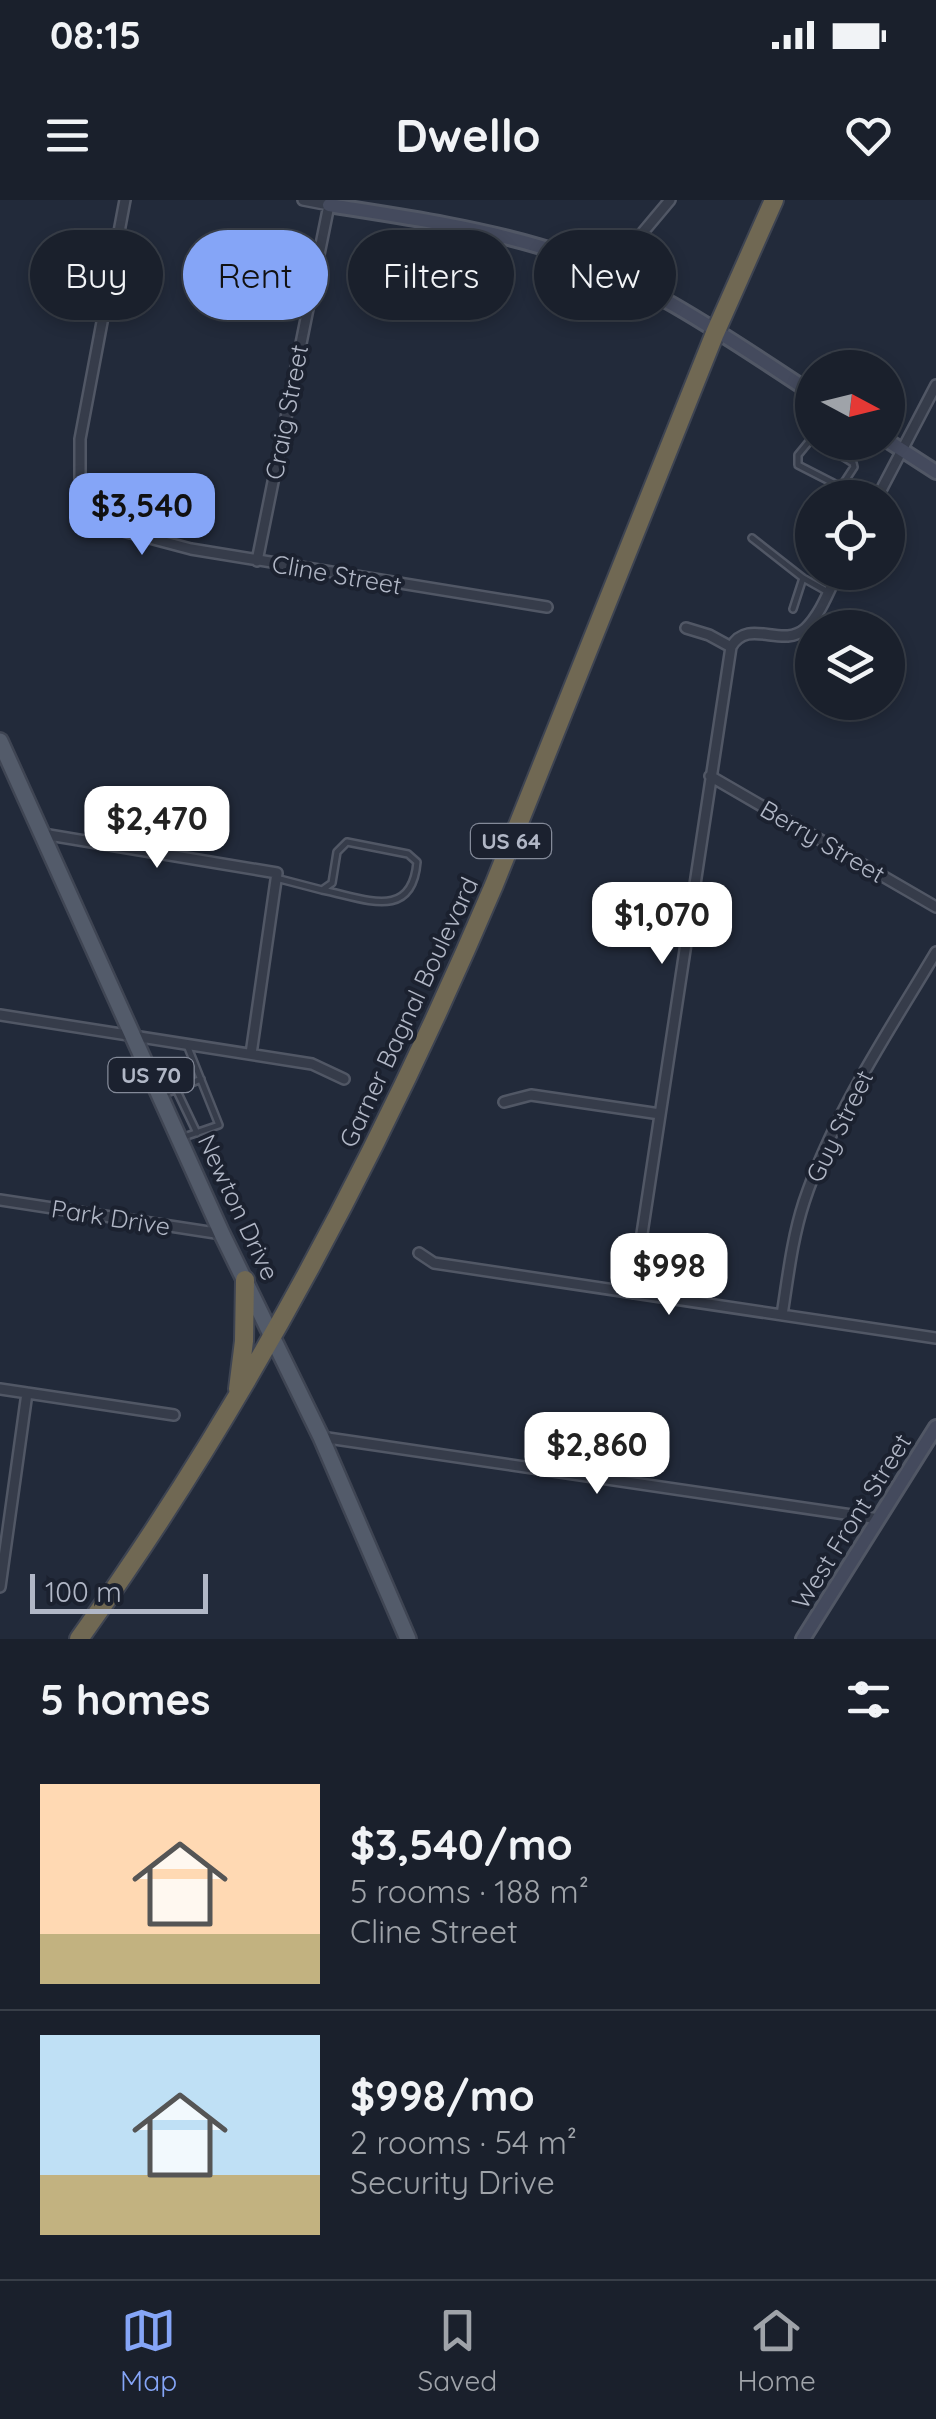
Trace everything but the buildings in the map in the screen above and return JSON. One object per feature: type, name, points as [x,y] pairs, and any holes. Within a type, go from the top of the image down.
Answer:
[{"type":"highway","name":"Garner Bagnal Boulevard","points":[[80,1639],[168,1510],[273,1338],[370,1156],[455,976],[715,333],[774,200]]},
{"type":"highway","points":[[236,1398],[244,1340],[245,1280]]},
{"type":"main road","name":"Newton Drive","points":[[0,741],[222,1234],[321,1437],[408,1639]]},
{"type":"street","name":"Cline Street","points":[[125,200],[80,439],[80,479],[95,512],[124,531],[153,541],[547,607]]},
{"type":"street","points":[[303,200],[534,245]]},
{"type":"street","points":[[646,230],[670,200]]},
{"type":"street","name":"Craig Street","points":[[257,561],[328,205]]},
{"type":"street","points":[[676,307],[795,382]]},
{"type":"street","points":[[905,444],[936,384]]},
{"type":"street","points":[[905,452],[936,472]]},
{"type":"street","points":[[634,1293],[731,647],[746,632],[791,636],[803,631],[828,592]]},
{"type":"street","points":[[686,628],[731,647]]},
{"type":"street","name":"Berry Street","points":[[710,776],[936,907]]},
{"type":"street","points":[[43,834],[276,876],[251,1054]]},
{"type":"street","name":"Guy Street","points":[[782,1315],[802,1206],[826,1143],[936,952]]},
{"type":"street","points":[[0,1015],[312,1064],[344,1079]]},
{"type":"street","points":[[504,1102],[531,1096],[660,1114]]},
{"type":"street","name":"Park Drive","points":[[0,1200],[222,1234]]},
{"type":"street","points":[[419,1254],[434,1264],[936,1338]]},
{"type":"street","points":[[0,1389],[174,1415]]},
{"type":"street","points":[[0,1587],[27,1393]]},
{"type":"street","name":"West Front Street","points":[[804,1639],[936,1428]]},
{"type":"street","points":[[321,1437],[879,1519]]},
{"type":"lane","points":[[798,460],[798,465],[841,487],[854,467],[850,460]]},
{"type":"lane","points":[[752,538],[795,572]]},
{"type":"lane","points":[[793,609],[799,590]]},
{"type":"lane","points":[[824,590],[828,592]]},
{"type":"lane","points":[[276,876],[322,890],[394,903],[405,897],[416,878],[417,862],[408,854],[347,842],[337,852],[332,883],[322,890]]},
{"type":"lane","points":[[180,1139],[219,1125],[187,1045]]},
{"type":"lane","points":[[160,1096],[201,1079]]},
{"type":"lane","points":[[176,1089],[198,1133]]}]
